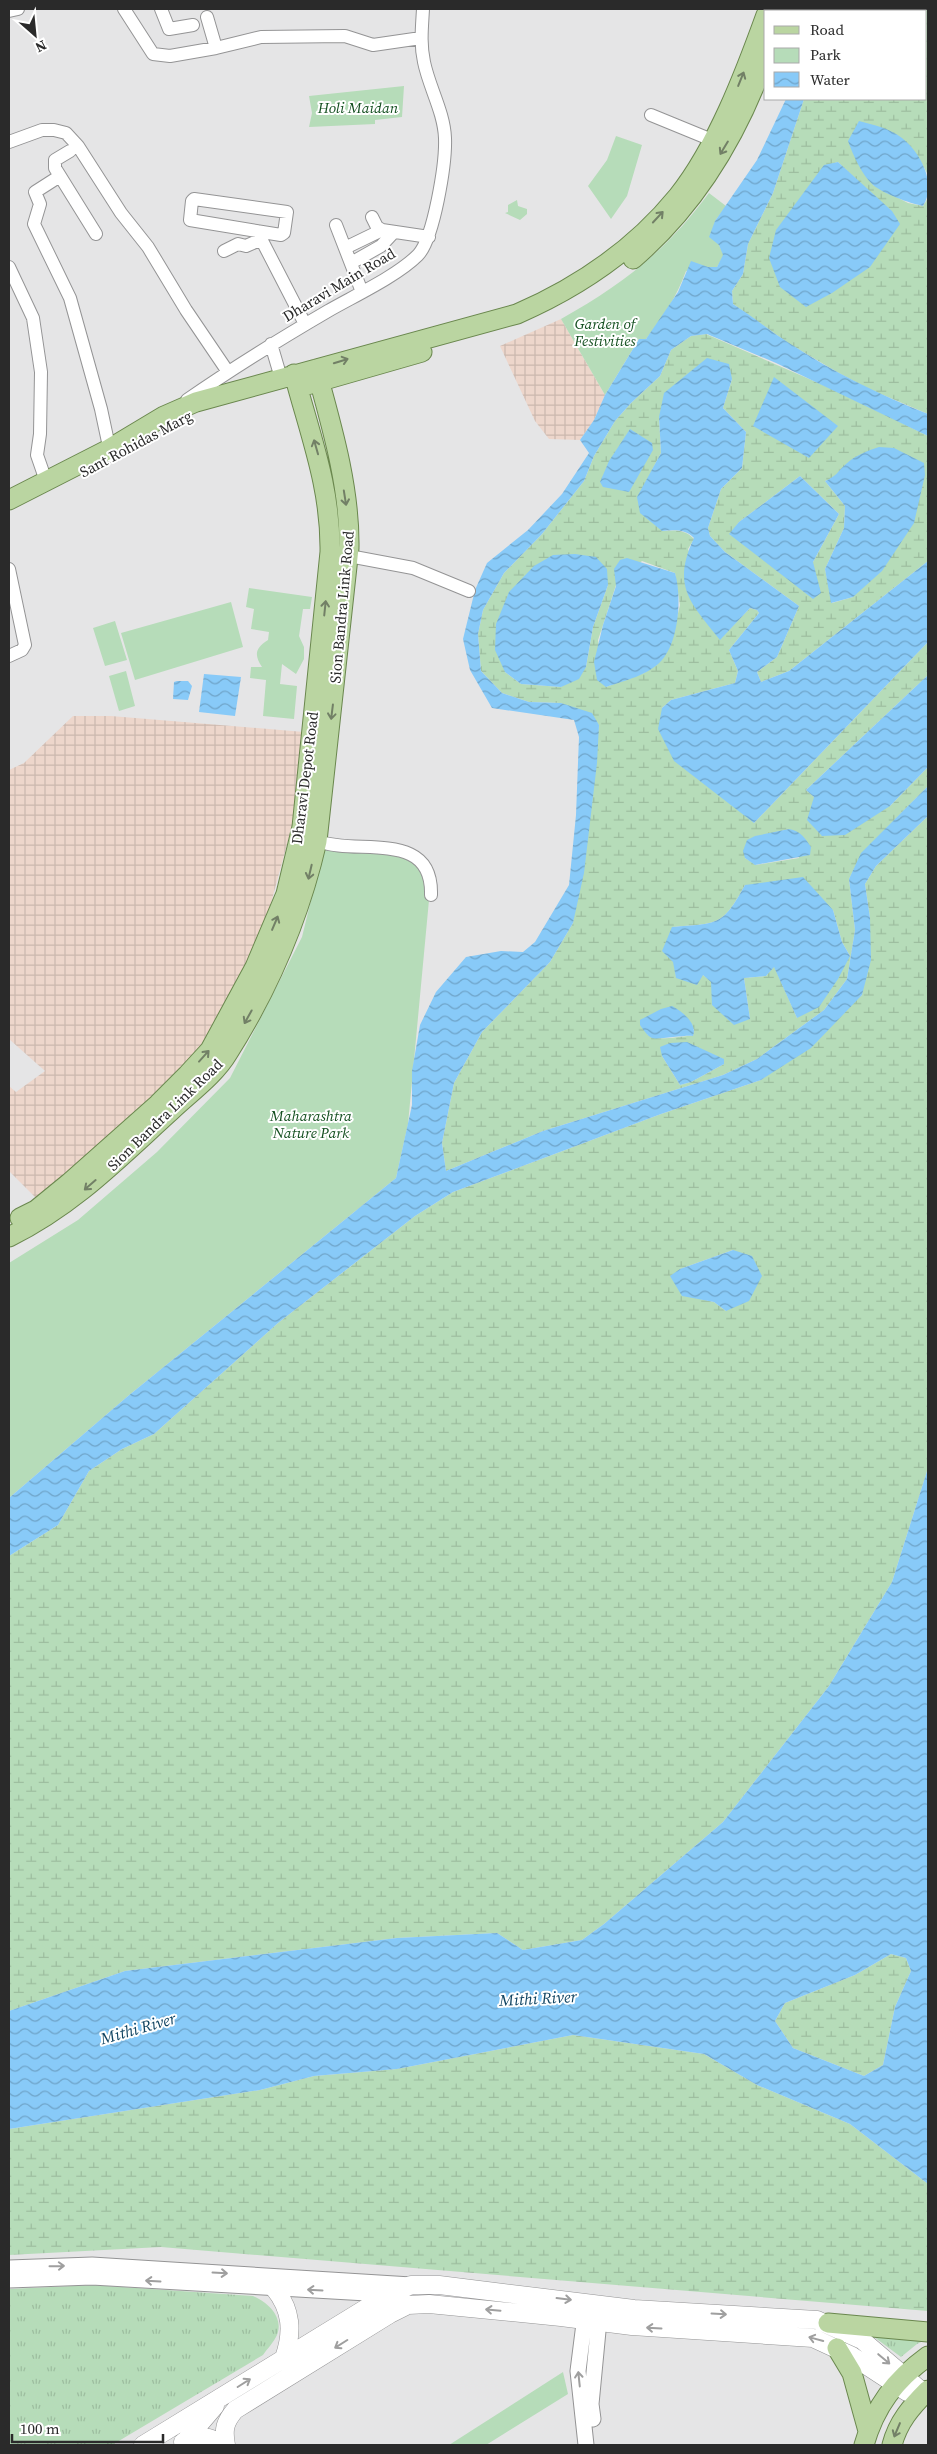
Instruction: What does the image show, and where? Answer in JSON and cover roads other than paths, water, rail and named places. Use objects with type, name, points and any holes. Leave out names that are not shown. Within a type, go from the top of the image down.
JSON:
[{"type":"main road","points":[[683,199],[736,93],[764,27]]},
{"type":"main road","points":[[291,380],[318,376],[517,314],[548,300],[622,253],[683,199],[738,125],[764,61]]},
{"type":"main road","name":"Sion Bandra Link Road","points":[[9,1237],[39,1223],[79,1194],[200,1084],[227,1055],[271,974],[308,879],[317,841],[326,682],[341,638],[350,528],[332,424],[318,376]]},
{"type":"main road","name":"Sant Rohidas Marg","points":[[9,500],[201,410],[291,380]]},
{"type":"main road","name":"Sant Rohidas Marg","points":[[110,453],[164,416],[196,402],[291,380]]},
{"type":"main road","name":"Dharavi Depot Road","points":[[9,1224],[36,1210],[158,1104],[210,1050],[255,967],[286,894],[302,827],[326,682],[322,637],[330,552],[330,517],[323,472],[291,380]]},
{"type":"main road","name":"Sant Rohidas Marg","points":[[9,508],[54,480]]},
{"type":"main road","points":[[322,637],[341,638]]},
{"type":"main road","points":[[143,2445],[381,2298],[411,2285],[439,2285],[634,2309],[806,2319],[828,2323],[928,2332]]},
{"type":"main road","points":[[274,2288],[285,2300],[290,2331],[284,2358]]},
{"type":"main road","points":[[224,2445],[226,2421],[235,2410],[390,2314],[408,2305],[429,2304],[632,2326],[813,2338],[900,2380],[924,2395],[900,2423],[892,2445]]},
{"type":"main road","points":[[828,2323],[862,2340],[900,2380]]},
{"type":"main road","points":[[837,2348],[852,2373],[866,2438]]},
{"type":"main road","points":[[866,2438],[876,2411],[900,2380],[928,2356]]},
{"type":"main road","points":[[182,2443],[225,2394]]},
{"type":"main road","points":[[182,2443],[202,2436],[214,2438],[224,2445]]},
{"type":"street","points":[[9,11],[18,9]]},
{"type":"street","points":[[124,9],[153,54],[170,56],[216,48],[261,36],[337,35],[373,45],[421,38]]},
{"type":"street","points":[[161,9],[169,30],[193,25]]},
{"type":"street","name":"Dharavi Main Road","points":[[164,416],[271,344],[362,292],[418,255],[429,237],[445,140],[440,110],[424,62],[421,38],[423,9]]},
{"type":"street","points":[[201,11],[216,48]]},
{"type":"street","points":[[651,114],[712,140]]},
{"type":"street","points":[[9,142],[42,130],[66,132],[78,146],[121,213],[148,247],[186,310],[228,372]]},
{"type":"street","points":[[70,151],[55,160],[55,168],[96,234]]},
{"type":"street","points":[[60,176],[35,192],[40,204],[34,224],[70,298],[101,409],[110,453]]},
{"type":"street","points":[[224,251],[238,244],[246,246],[260,235],[283,234],[287,212],[192,200],[190,220],[260,235]]},
{"type":"street","points":[[372,217],[378,227],[388,231],[429,237]]},
{"type":"street","points":[[336,225],[362,292]]},
{"type":"street","points":[[345,248],[388,231]]},
{"type":"street","points":[[351,263],[381,246],[388,231]]},
{"type":"street","points":[[260,235],[305,324]]},
{"type":"street","points":[[9,267],[33,318],[41,372],[40,434],[37,455],[54,480]]},
{"type":"street","points":[[271,344],[291,380]]},
{"type":"street","points":[[349,556],[413,568],[469,591]]},
{"type":"street","points":[[9,570],[24,631],[25,645],[22,650],[9,656]]},
{"type":"street","points":[[317,841],[328,845],[402,851],[416,856],[424,863],[428,871],[431,895]]},
{"type":"street","points":[[9,2268],[92,2265],[411,2285]]},
{"type":"street","points":[[9,2280],[92,2277],[367,2293],[381,2298]]},
{"type":"street","points":[[586,2445],[578,2371],[594,2303]]},
{"type":"street","points":[[591,2321],[591,2404],[596,2445]]},
{"type":"water","points":[[786,100],[804,100],[773,193],[748,244],[743,274],[732,291],[733,304],[823,364],[875,391],[928,414],[928,436],[776,363],[707,334],[691,336],[671,350],[660,376],[615,421],[594,456],[584,481],[542,534],[504,573],[483,610],[478,634],[481,671],[502,693],[529,702],[561,703],[592,713],[599,725],[597,763],[584,873],[573,923],[550,962],[482,1032],[454,1083],[442,1143],[446,1171],[543,1131],[723,1075],[757,1059],[824,1010],[847,979],[855,930],[849,879],[861,853],[928,786],[928,816],[876,866],[865,884],[870,918],[871,960],[862,995],[811,1048],[761,1080],[661,1114],[453,1192],[415,1216],[278,1323],[154,1434],[122,1449],[89,1471],[58,1525],[9,1556],[9,1498],[128,1396],[396,1178],[412,1105],[412,1071],[420,1025],[436,992],[466,957],[501,951],[523,952],[535,942],[569,885],[576,815],[579,737],[574,720],[492,708],[470,670],[463,639],[475,590],[487,563],[528,530],[562,494],[589,453],[580,440],[594,420],[605,395],[639,339],[646,339],[678,292],[691,261],[708,267],[717,267],[723,255],[719,245],[709,237],[715,221],[757,160]]},
{"type":"water","points":[[859,121],[892,132],[909,144],[921,160],[928,179],[927,197],[923,206],[883,192],[865,176],[848,141]]},
{"type":"water","points":[[838,162],[892,211],[900,224],[870,267],[832,293],[806,307],[780,287],[769,258],[776,230],[824,165]]},
{"type":"water","points":[[707,358],[729,364],[732,379],[723,408],[746,432],[742,468],[721,489],[708,528],[710,536],[725,552],[799,606],[777,657],[757,672],[761,682],[789,671],[928,561],[928,642],[754,823],[674,761],[658,729],[662,708],[671,700],[735,683],[738,671],[729,650],[759,613],[757,610],[750,608],[720,640],[700,615],[687,594],[684,582],[684,569],[694,538],[691,535],[675,530],[662,531],[640,513],[637,497],[661,453],[659,417],[664,393]]},
{"type":"water","points":[[774,377],[838,426],[809,458],[753,426]]},
{"type":"water","points":[[630,429],[652,443],[653,450],[629,492],[603,487],[600,482],[609,461]]},
{"type":"water","points":[[879,447],[894,448],[924,463],[925,475],[914,523],[882,571],[853,597],[831,603],[825,569],[844,528],[845,506],[825,481],[835,476],[854,458]]},
{"type":"water","points":[[800,476],[839,514],[813,562],[821,593],[813,599],[729,534],[739,522]]},
{"type":"water","points":[[575,554],[596,557],[607,569],[608,585],[593,627],[586,667],[579,679],[561,687],[521,684],[505,672],[495,650],[496,624],[509,592],[534,566],[553,555]]},
{"type":"water","points":[[627,558],[675,573],[678,594],[678,618],[668,652],[657,665],[636,677],[606,687],[597,680],[594,662],[603,625],[616,586],[614,569],[620,560]]},
{"type":"water","points":[[204,674],[241,677],[235,716],[199,712]]},
{"type":"water","points":[[928,675],[928,767],[890,806],[845,835],[822,836],[807,820],[814,797],[806,790]]},
{"type":"water","points":[[188,681],[192,686],[188,700],[173,699],[174,682]]},
{"type":"water","points":[[789,829],[797,831],[805,838],[811,847],[810,855],[755,865],[745,858],[743,851],[747,840],[755,836]]},
{"type":"water","points":[[803,877],[833,910],[842,942],[850,956],[838,979],[819,1007],[797,1018],[774,967],[766,976],[744,978],[750,1019],[734,1025],[712,1005],[711,982],[703,975],[697,985],[676,978],[673,962],[662,951],[672,927],[700,925],[724,916],[745,885]]},
{"type":"water","points":[[672,1006],[680,1011],[691,1023],[694,1031],[693,1036],[650,1037],[640,1025],[640,1020],[661,1009]]},
{"type":"water","points":[[687,1042],[724,1059],[724,1064],[691,1082],[680,1085],[662,1056],[660,1047],[670,1043]]},
{"type":"water","points":[[733,1250],[752,1256],[762,1276],[749,1301],[726,1311],[714,1302],[682,1296],[670,1276],[680,1269]]},
{"type":"water","name":"Mithi River","points":[[928,1468],[928,2184],[850,2124],[757,2085],[704,2054],[573,2035],[397,2069],[314,2076],[260,2090],[9,2129],[9,2011],[125,1971],[397,1938],[497,1933],[523,1950],[582,1940],[604,1924],[723,1822],[829,1686],[892,1582]],"holes":[[[891,1954],[906,1958],[911,1971],[895,2007],[883,2065],[864,2076],[793,2048],[775,2021],[785,2003],[855,1975]]]},
{"type":"park label","name":"Holi Maidan","points":[[358,108]]},
{"type":"park label","name":"Garden of Festivities","points":[[605,332]]},
{"type":"park label","name":"Maharashtra Nature Park","points":[[311,1124]]}]
